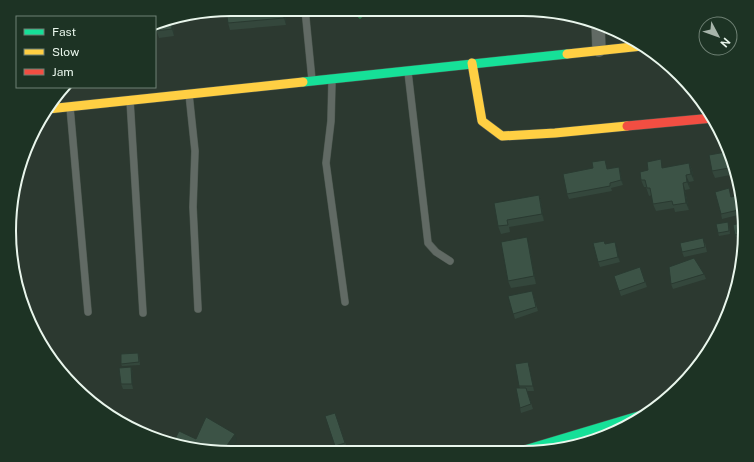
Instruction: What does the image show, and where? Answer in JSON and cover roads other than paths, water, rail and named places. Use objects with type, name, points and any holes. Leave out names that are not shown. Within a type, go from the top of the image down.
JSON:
[{"type":"street","points":[[598,29],[599,50]]},
{"type":"street","points":[[55,108],[634,47]]},
{"type":"street","points":[[472,63],[482,121],[502,136],[554,133],[706,119]]},
{"type":"street","points":[[539,446],[625,420]]},
{"type":"lane","points":[[306,16],[312,80]]},
{"type":"lane","points":[[407,70],[428,243],[436,252],[450,260]]},
{"type":"lane","points":[[332,78],[331,121],[326,163],[346,302]]},
{"type":"lane","points":[[189,94],[195,151],[193,207],[198,309]]},
{"type":"lane","points":[[130,100],[143,313]]},
{"type":"lane","points":[[70,106],[88,312]]}]
